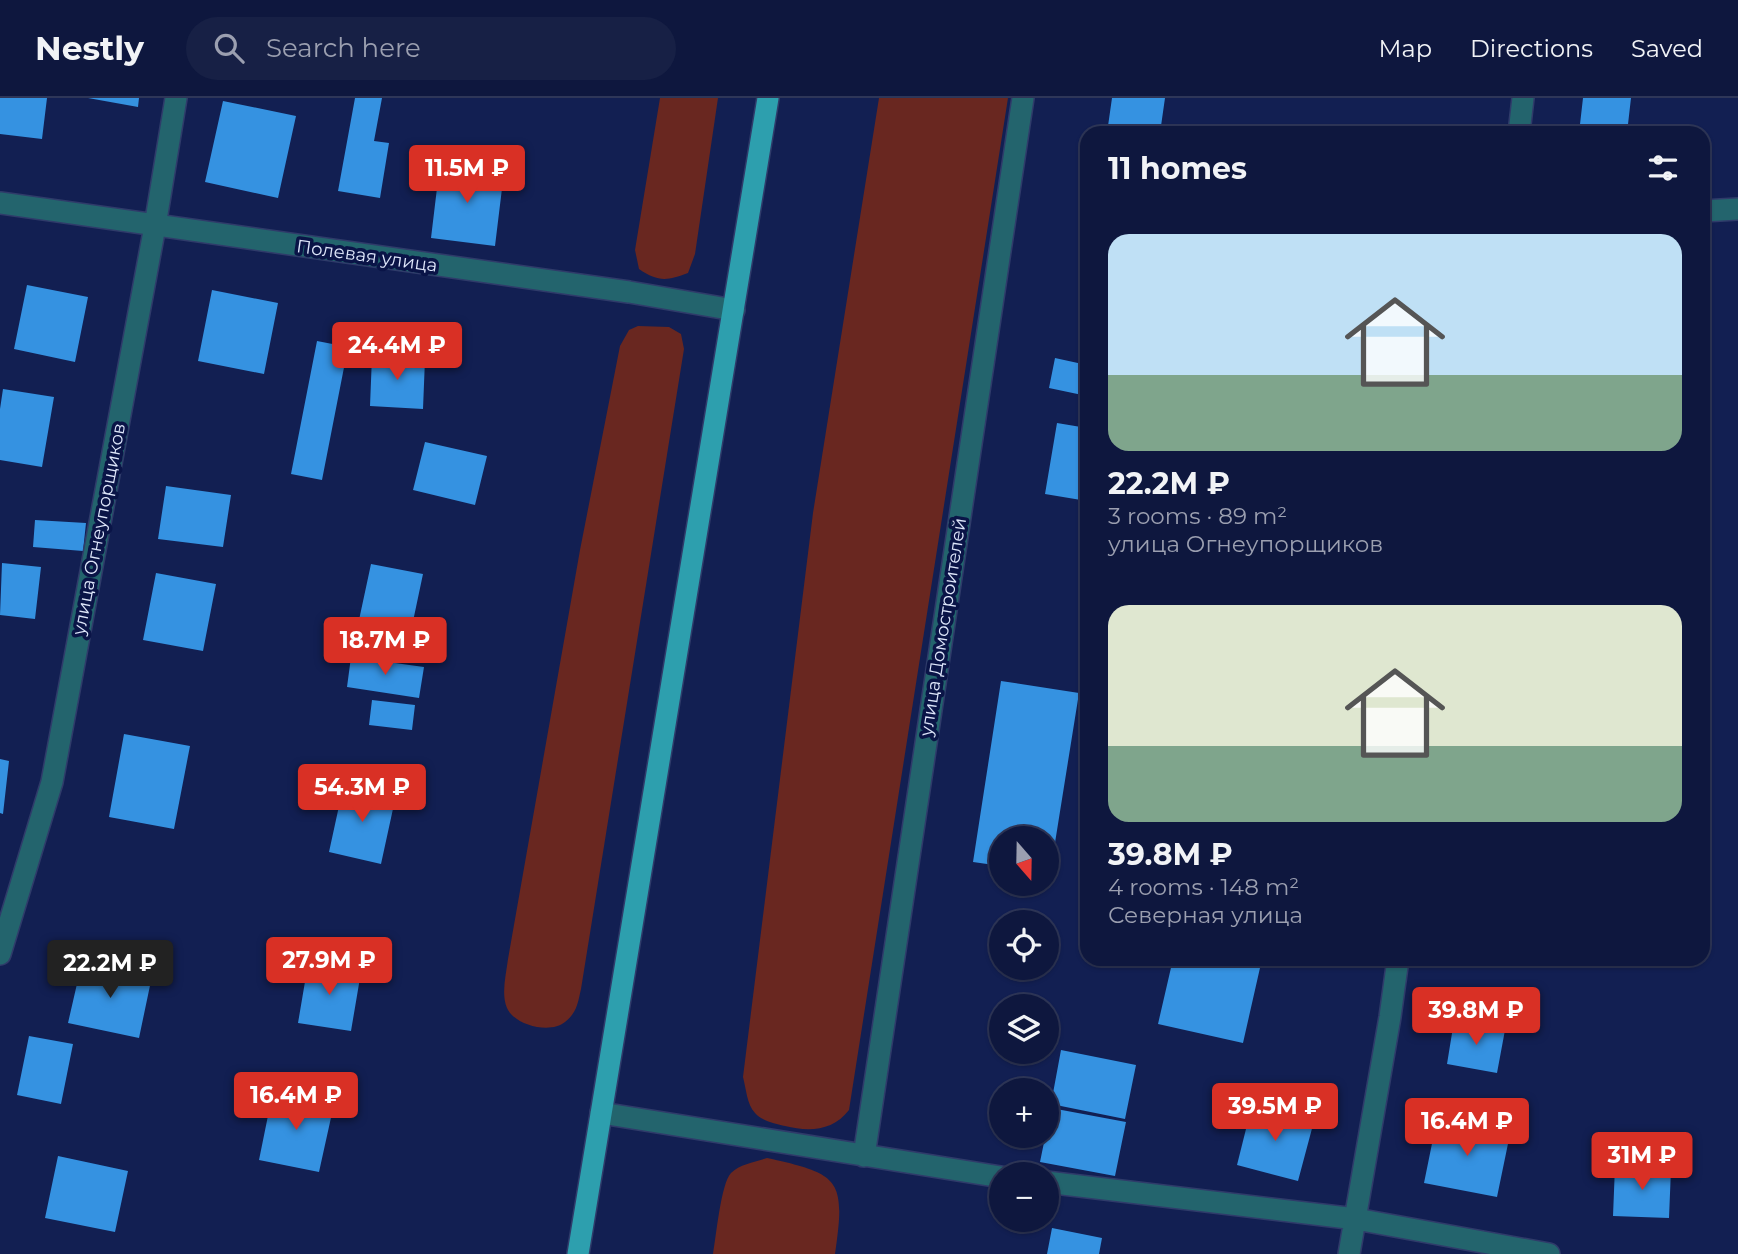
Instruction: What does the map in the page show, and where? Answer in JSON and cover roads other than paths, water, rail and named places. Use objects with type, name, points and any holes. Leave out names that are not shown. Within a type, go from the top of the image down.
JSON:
[{"type":"main road","points":[[578,1254],[768,98]]},
{"type":"street","name":"улица Огнеупорщиков","points":[[0,954],[52,782],[155,226],[176,98]]},
{"type":"street","name":"улица Домостроителей","points":[[864,1156],[1023,98]]},
{"type":"street","points":[[1519,126],[1523,98]]},
{"type":"street","name":"Полевая улица","points":[[0,204],[629,292],[734,310]]},
{"type":"street","points":[[1710,211],[1738,209]]},
{"type":"street","points":[[1349,1254],[1397,966]]},
{"type":"street","points":[[601,1112],[989,1175]]},
{"type":"street","points":[[1059,1184],[1356,1219],[1549,1254]]}]
